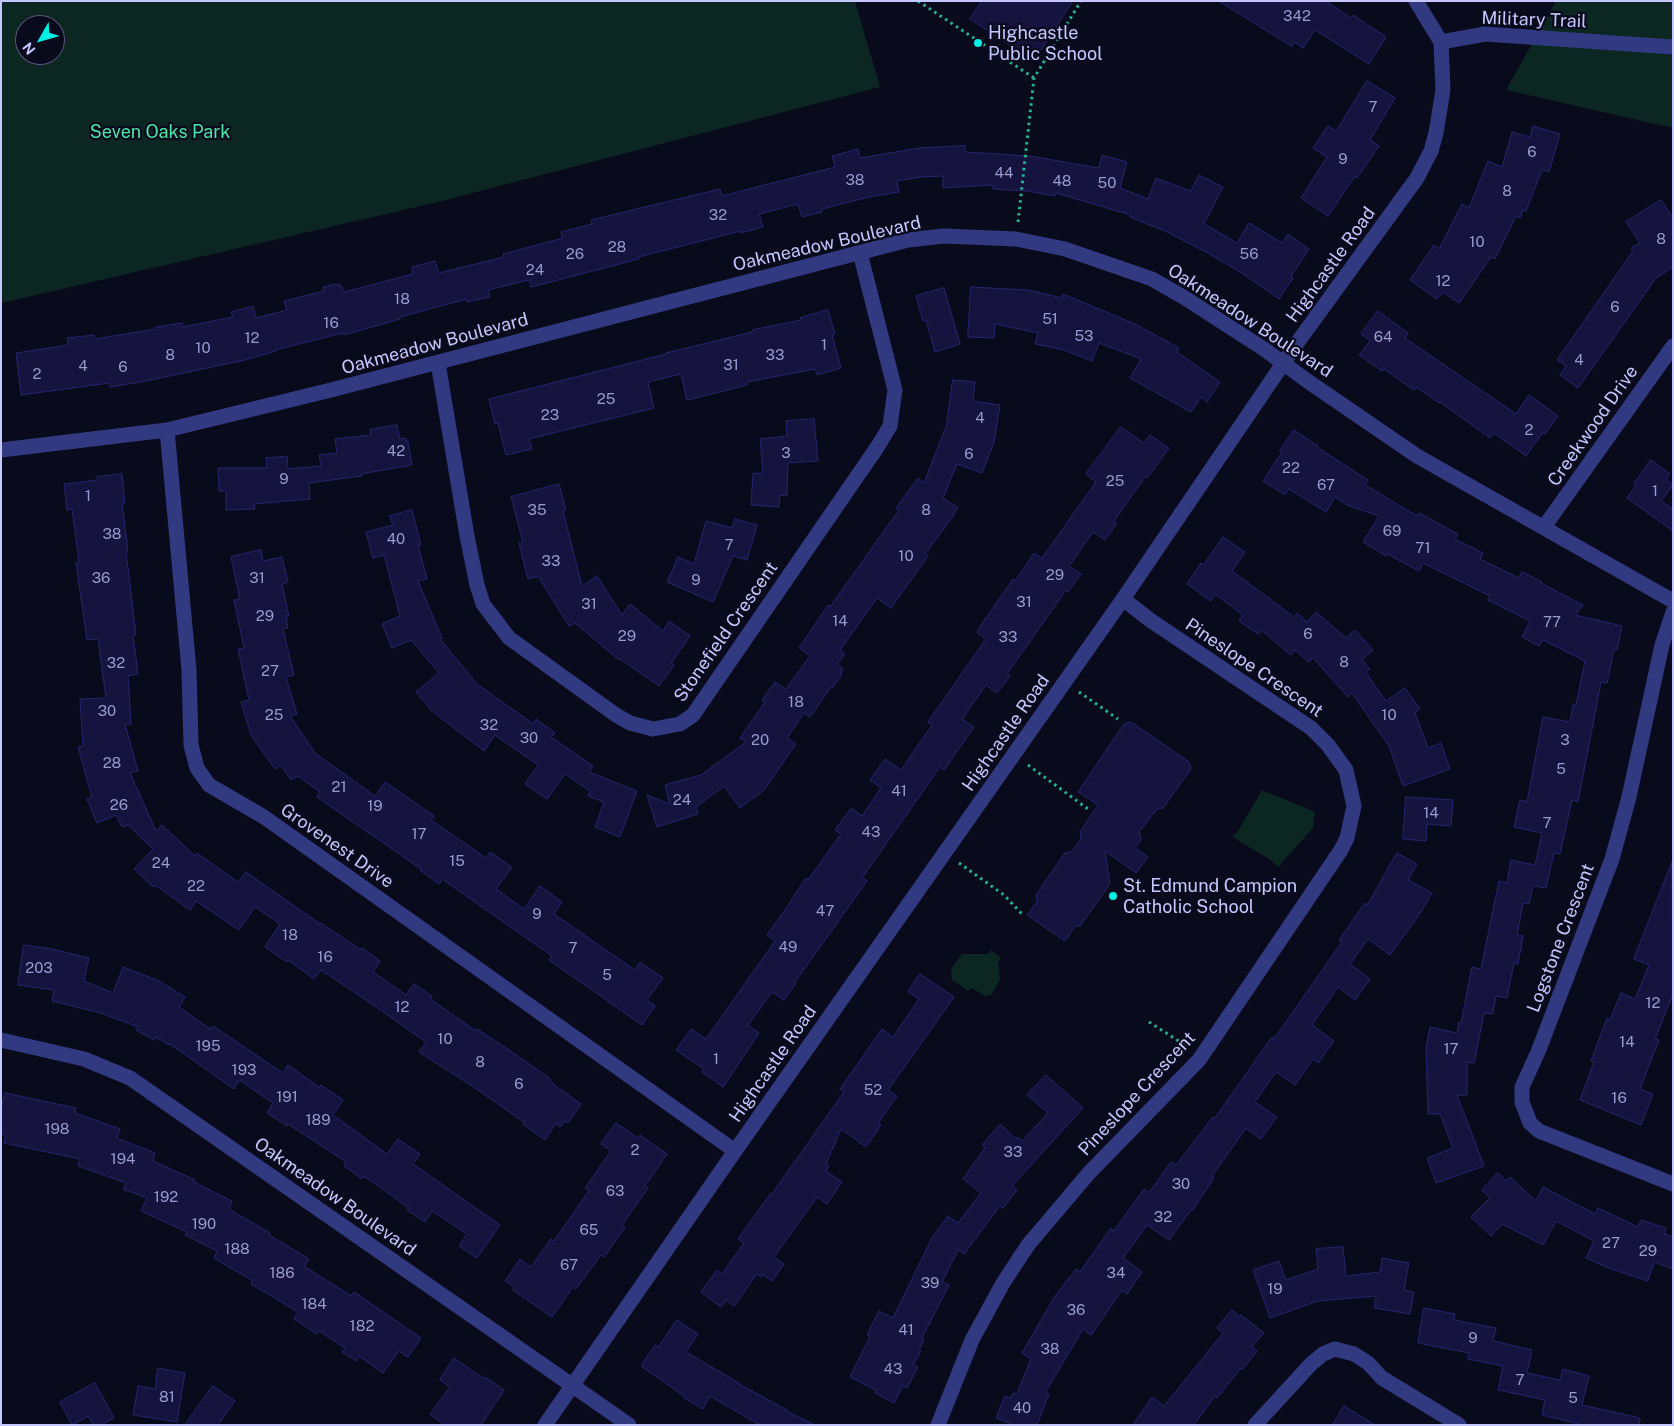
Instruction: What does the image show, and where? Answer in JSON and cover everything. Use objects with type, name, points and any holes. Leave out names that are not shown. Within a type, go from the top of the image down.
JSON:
[{"type":"street","points":[[1416,1],[1441,42]]},
{"type":"street","name":"Military Trail","points":[[1441,42],[1485,34],[1673,47]]},
{"type":"street","name":"Highcastle Road","points":[[545,1425],[1122,599],[1297,343],[1404,196],[1425,164],[1432,151],[1443,90],[1441,42]]},
{"type":"street","name":"Oakmeadow Boulevard","points":[[1,450],[167,430],[438,363],[908,240],[944,236],[1016,239],[1065,249],[1152,279],[1185,298],[1285,363],[1306,380],[1417,456],[1673,601]]},
{"type":"street","name":"Stonefield Crescent","points":[[438,363],[467,536],[483,604],[509,638],[616,715],[630,723],[653,729],[680,724],[693,715],[890,426],[895,390],[860,253]]},
{"type":"street","name":"Creekwood Drive","points":[[1544,527],[1673,346]]},
{"type":"street","name":"Grovenest Drive","points":[[167,430],[189,670],[191,745],[197,768],[209,785],[264,817],[735,1151]]},
{"type":"street","name":"Pineslope Crescent","points":[[938,1425],[972,1340],[983,1318],[1003,1283],[1028,1246],[1088,1173],[1176,1085],[1202,1055],[1341,850],[1347,838],[1354,806],[1346,770],[1328,746],[1311,728],[1122,599]]},
{"type":"street","name":"Logstone Crescent","points":[[1673,612],[1662,645],[1629,797],[1612,859],[1538,1052],[1522,1087],[1522,1102],[1530,1123],[1540,1131],[1673,1184]]},
{"type":"street","name":"Oakmeadow Boulevard","points":[[1,1040],[84,1059],[130,1078],[629,1425]]},
{"type":"street","points":[[1254,1425],[1311,1364],[1323,1354],[1335,1349],[1354,1354],[1368,1362],[1382,1378],[1459,1425]]},
{"type":"path","points":[[918,1],[1034,78]]},
{"type":"path","points":[[1016,239],[1034,78],[1081,1]]},
{"type":"path","points":[[1064,682],[1118,719]]},
{"type":"path","points":[[1014,754],[1088,809]]},
{"type":"path","points":[[945,852],[1004,895],[1022,914]]},
{"type":"path","points":[[1149,1022],[1202,1055]]},
{"type":"green space","name":"Seven Oaks Park","points":[[1,1],[855,1],[880,87],[438,202],[1,303]]},
{"type":"green space","points":[[1556,1],[1673,1],[1673,128],[1506,90]]},
{"type":"green space","points":[[1262,790],[1315,812],[1313,828],[1278,867],[1269,859],[1232,837],[1238,831]]},
{"type":"green space","points":[[991,950],[1001,958],[998,963],[1000,980],[991,995],[985,996],[972,988],[968,991],[952,980],[951,969],[962,954],[988,954]]},
{"type":"building","points":[[982,1],[1073,1],[1034,61],[970,19]]},
{"type":"building","points":[[1219,1],[1326,1],[1351,18],[1353,15],[1386,37],[1369,64],[1315,30],[1303,48],[1294,42],[1292,46]]},
{"type":"building","points":[[1367,81],[1395,98],[1370,140],[1379,146],[1357,178],[1355,176],[1328,216],[1301,198],[1327,157],[1313,148],[1328,126],[1336,131]]},
{"type":"building","points":[[1533,126],[1560,134],[1549,172],[1542,170],[1526,211],[1523,210],[1520,218],[1516,216],[1495,259],[1491,257],[1459,303],[1443,292],[1437,299],[1410,280],[1434,245],[1439,249],[1462,204],[1469,208],[1488,161],[1502,167],[1512,132],[1530,137]]},
{"type":"building","points":[[965,146],[965,152],[1030,156],[1099,168],[1102,155],[1127,162],[1120,188],[1148,199],[1156,178],[1191,191],[1199,175],[1223,187],[1204,224],[1237,243],[1249,223],[1282,243],[1288,234],[1309,249],[1291,276],[1293,278],[1279,299],[1242,273],[1206,252],[1165,231],[1130,217],[1131,215],[1056,193],[1055,196],[1027,191],[993,189],[993,185],[943,188],[943,176],[921,177],[897,181],[899,192],[869,197],[822,209],[822,212],[802,217],[798,204],[759,214],[763,227],[638,257],[639,259],[531,287],[529,280],[488,290],[490,297],[467,302],[467,299],[400,317],[400,319],[344,335],[343,333],[275,350],[245,360],[110,387],[109,383],[21,395],[16,353],[68,345],[67,338],[94,335],[95,339],[182,323],[183,327],[233,317],[231,312],[253,306],[256,318],[287,310],[284,301],[324,291],[323,287],[335,284],[341,285],[344,292],[413,274],[412,267],[435,261],[439,273],[504,257],[503,254],[563,238],[561,232],[592,224],[591,220],[720,189],[722,196],[835,167],[832,156],[858,149],[860,158],[919,148]]},
{"type":"building","points":[[1661,200],[1673,218],[1673,267],[1656,278],[1578,388],[1560,375],[1566,366],[1557,360],[1633,251],[1631,248],[1640,243],[1626,222]]},
{"type":"building","points":[[971,287],[1028,290],[1062,298],[1063,294],[1135,324],[1179,348],[1177,352],[1220,382],[1207,402],[1201,397],[1191,412],[1130,378],[1141,359],[1099,343],[1092,361],[1064,350],[1035,344],[1038,333],[995,324],[994,338],[968,337]]},
{"type":"building","points":[[944,288],[960,344],[935,352],[926,320],[923,321],[916,296]]},
{"type":"building","points":[[828,310],[835,334],[832,335],[841,368],[817,375],[815,369],[747,382],[747,385],[687,400],[681,374],[648,382],[654,408],[529,439],[532,449],[506,455],[498,423],[495,424],[489,399],[752,332],[752,330],[801,320],[800,318]]},
{"type":"building","points":[[1378,311],[1408,333],[1405,338],[1516,414],[1529,395],[1558,416],[1545,434],[1543,432],[1526,456],[1494,433],[1490,438],[1440,402],[1416,387],[1414,390],[1384,369],[1382,371],[1359,355],[1370,341],[1361,334]]},
{"type":"building","points":[[953,380],[975,382],[973,401],[1000,405],[994,442],[982,473],[957,464],[943,498],[958,508],[925,554],[928,556],[891,608],[877,598],[840,650],[845,654],[837,664],[843,669],[841,676],[810,717],[804,713],[787,738],[796,744],[764,790],[740,808],[724,786],[696,807],[698,814],[657,827],[647,795],[670,804],[665,785],[701,775],[746,742],[740,738],[765,702],[762,700],[775,682],[786,689],[810,656],[799,648],[828,605],[830,607],[899,510],[896,508],[918,478],[924,483],[946,427]]},
{"type":"building","points":[[814,419],[818,461],[788,463],[787,496],[780,495],[779,507],[751,505],[753,473],[763,474],[760,439],[787,436],[786,421]]},
{"type":"building","points":[[397,425],[400,439],[406,438],[406,441],[408,441],[412,465],[361,474],[362,476],[309,483],[310,499],[254,504],[255,509],[226,510],[226,491],[219,491],[218,468],[267,468],[266,458],[287,456],[288,469],[321,466],[319,455],[337,453],[335,439],[371,435],[370,430]]},
{"type":"building","points":[[1121,427],[1144,443],[1150,435],[1169,448],[1147,478],[1145,477],[1114,521],[1117,523],[1105,540],[1093,532],[1069,566],[1081,574],[1068,592],[1066,590],[1007,674],[1010,676],[997,693],[986,685],[962,719],[974,727],[944,770],[940,767],[862,878],[867,881],[784,1000],[772,992],[748,1025],[759,1033],[723,1087],[702,1072],[704,1069],[676,1050],[691,1029],[706,1039],[775,941],[767,935],[806,878],[808,880],[841,834],[835,830],[851,808],[862,816],[881,788],[870,780],[885,759],[901,770],[932,725],[928,722],[986,639],[977,632],[979,628],[1013,579],[1015,581],[1034,553],[1042,558],[1096,482],[1086,474]]},
{"type":"building","points":[[1294,430],[1368,480],[1365,485],[1417,516],[1419,513],[1458,534],[1455,539],[1483,553],[1480,559],[1519,578],[1522,572],[1583,605],[1575,615],[1622,626],[1617,650],[1614,650],[1607,683],[1601,682],[1578,802],[1572,800],[1560,854],[1554,853],[1546,888],[1533,886],[1529,904],[1523,903],[1517,935],[1523,936],[1518,964],[1514,963],[1507,998],[1496,996],[1493,1014],[1484,1013],[1474,1063],[1467,1062],[1467,1095],[1457,1095],[1484,1166],[1436,1183],[1427,1158],[1453,1148],[1440,1114],[1428,1114],[1426,1048],[1430,1027],[1457,1033],[1459,1022],[1461,1023],[1472,967],[1481,969],[1499,881],[1507,883],[1511,860],[1535,865],[1542,833],[1514,827],[1520,800],[1527,802],[1543,717],[1570,722],[1573,705],[1576,705],[1585,661],[1543,640],[1539,646],[1522,637],[1530,621],[1488,600],[1490,596],[1423,563],[1419,571],[1387,554],[1386,556],[1363,542],[1379,516],[1347,505],[1335,497],[1326,512],[1289,489],[1285,495],[1263,481]]},
{"type":"building","points":[[1651,460],[1670,474],[1666,480],[1673,485],[1661,501],[1673,509],[1673,531],[1627,498],[1636,485],[1634,484]]},
{"type":"building","points":[[122,474],[125,503],[122,503],[136,635],[133,635],[138,674],[128,676],[131,724],[125,724],[138,771],[130,773],[156,831],[162,825],[195,856],[197,853],[238,882],[246,872],[320,924],[361,950],[362,948],[380,961],[373,972],[406,995],[414,984],[432,996],[430,999],[476,1031],[477,1029],[548,1077],[553,1084],[581,1104],[568,1123],[565,1121],[560,1127],[556,1123],[545,1140],[523,1124],[524,1122],[419,1052],[426,1042],[372,1004],[321,970],[314,979],[288,960],[287,962],[265,947],[280,924],[255,907],[239,930],[196,901],[190,910],[155,885],[153,887],[134,869],[153,849],[128,825],[122,827],[116,815],[97,823],[87,799],[92,797],[78,747],[83,746],[80,699],[106,698],[98,639],[87,640],[76,563],[79,562],[72,509],[67,510],[64,484],[98,480],[97,477]]},
{"type":"building","points":[[559,484],[566,510],[563,511],[582,586],[597,576],[622,615],[630,604],[663,631],[669,621],[690,636],[671,663],[674,665],[659,686],[619,660],[575,623],[569,626],[538,576],[528,579],[519,543],[523,542],[511,497]]},
{"type":"building","points":[[412,510],[421,545],[418,546],[427,579],[418,581],[442,638],[440,639],[477,684],[533,724],[536,719],[555,733],[551,737],[593,766],[589,772],[637,791],[620,837],[595,827],[604,802],[588,796],[590,791],[565,774],[547,799],[525,784],[538,765],[495,735],[484,751],[432,711],[416,692],[439,673],[411,640],[392,648],[382,624],[400,616],[384,555],[373,558],[366,532],[393,525],[390,516]]},
{"type":"building","points":[[735,519],[757,525],[747,560],[733,556],[713,602],[667,582],[678,557],[694,564],[706,521],[732,528]]},
{"type":"building","points":[[1223,537],[1245,552],[1232,571],[1294,617],[1297,613],[1307,622],[1316,612],[1346,638],[1355,630],[1373,650],[1362,660],[1370,669],[1366,673],[1386,701],[1405,688],[1420,709],[1415,713],[1428,748],[1441,743],[1450,769],[1403,786],[1389,746],[1352,693],[1348,697],[1313,658],[1309,662],[1295,650],[1291,655],[1261,630],[1258,634],[1239,621],[1243,615],[1215,594],[1211,601],[1187,584],[1201,563],[1204,564]]},
{"type":"building","points":[[261,550],[263,561],[282,557],[288,582],[282,584],[289,616],[286,616],[288,628],[283,629],[294,675],[286,677],[297,714],[290,716],[315,753],[375,796],[385,782],[434,816],[431,820],[486,858],[490,852],[512,867],[496,889],[524,909],[540,886],[562,902],[554,914],[635,970],[640,962],[663,978],[647,1000],[655,1006],[642,1025],[549,960],[552,956],[442,879],[439,884],[421,869],[317,797],[320,792],[298,776],[291,780],[281,765],[275,769],[251,735],[241,702],[249,700],[238,649],[244,648],[234,600],[240,599],[231,557]]},
{"type":"building","points":[[1131,722],[1189,762],[1191,769],[1163,808],[1157,809],[1139,832],[1141,840],[1135,848],[1148,857],[1136,873],[1105,851],[1110,884],[1080,926],[1075,926],[1065,941],[1027,915],[1037,902],[1036,895],[1065,853],[1071,852],[1081,839],[1080,832],[1098,805],[1078,792],[1124,724]]},
{"type":"building","points":[[1406,797],[1453,800],[1451,826],[1427,824],[1426,841],[1403,839]]},
{"type":"building","points":[[1397,853],[1417,864],[1408,880],[1432,893],[1421,912],[1390,955],[1368,939],[1350,964],[1370,979],[1355,1000],[1338,987],[1312,1025],[1334,1041],[1318,1063],[1313,1059],[1295,1085],[1276,1072],[1255,1102],[1277,1117],[1261,1139],[1246,1128],[1212,1176],[1214,1178],[1192,1211],[1169,1240],[1147,1225],[1123,1258],[1142,1272],[1127,1294],[1122,1290],[1091,1335],[1083,1329],[1045,1393],[1049,1394],[1037,1425],[1014,1425],[996,1418],[1005,1396],[1011,1398],[1013,1393],[1017,1394],[1031,1359],[1022,1353],[1055,1296],[1076,1269],[1080,1272],[1111,1228],[1114,1231],[1144,1189],[1149,1193],[1171,1162],[1176,1165],[1213,1117],[1215,1118],[1272,1037],[1274,1039],[1342,942],[1339,940],[1365,903],[1367,905]]},
{"type":"building","points":[[1672,862],[1673,994],[1655,1039],[1659,1040],[1640,1089],[1653,1094],[1641,1125],[1580,1100],[1594,1062],[1591,1061],[1607,1018],[1610,1020],[1621,993],[1635,999],[1649,965],[1634,959]]},
{"type":"building","points":[[24,945],[52,949],[89,958],[84,981],[113,993],[123,967],[159,981],[185,997],[179,1007],[210,1029],[213,1026],[283,1073],[288,1065],[319,1087],[321,1085],[343,1100],[333,1115],[387,1154],[398,1139],[420,1154],[413,1164],[500,1225],[477,1258],[459,1246],[467,1234],[432,1211],[425,1222],[407,1210],[409,1208],[364,1176],[362,1179],[344,1166],[346,1162],[288,1124],[287,1126],[267,1113],[273,1103],[239,1080],[234,1089],[170,1044],[156,1037],[154,1040],[136,1030],[138,1027],[101,1013],[52,1001],[54,990],[18,985]]},
{"type":"building","points":[[920,974],[954,997],[888,1090],[897,1096],[878,1123],[881,1125],[866,1147],[841,1129],[826,1164],[829,1167],[826,1171],[842,1182],[827,1204],[817,1197],[774,1257],[784,1264],[772,1281],[762,1274],[761,1277],[757,1274],[734,1306],[726,1300],[721,1307],[701,1292],[717,1270],[722,1274],[744,1243],[738,1239],[844,1092],[840,1089],[882,1029],[893,1037],[919,999],[908,992]]},
{"type":"building","points":[[1046,1075],[1083,1108],[1012,1186],[1017,1190],[1003,1208],[1000,1206],[964,1254],[958,1250],[942,1282],[949,1285],[922,1338],[924,1339],[919,1350],[921,1351],[913,1365],[918,1367],[907,1388],[903,1386],[894,1403],[875,1393],[876,1390],[850,1377],[870,1337],[867,1335],[879,1311],[893,1318],[932,1238],[948,1216],[958,1223],[981,1193],[963,1179],[985,1148],[982,1145],[1000,1124],[1016,1139],[1018,1137],[1022,1141],[1048,1113],[1027,1095]]},
{"type":"building","points":[[5,1093],[76,1108],[75,1113],[120,1129],[117,1138],[155,1153],[153,1161],[195,1180],[194,1182],[232,1201],[229,1209],[309,1259],[304,1266],[351,1296],[354,1292],[421,1338],[408,1357],[399,1351],[383,1373],[359,1356],[356,1361],[342,1352],[345,1348],[319,1331],[317,1334],[294,1319],[298,1312],[251,1284],[253,1281],[214,1258],[217,1251],[185,1235],[187,1232],[141,1211],[147,1198],[123,1189],[126,1183],[78,1166],[80,1159],[4,1143],[6,1135],[1,1134],[1,1111]]},
{"type":"building","points":[[616,1123],[638,1138],[640,1135],[667,1154],[645,1186],[648,1188],[622,1225],[625,1227],[604,1257],[601,1255],[576,1289],[573,1287],[552,1317],[513,1290],[514,1287],[505,1281],[520,1259],[531,1267],[551,1239],[554,1241],[589,1191],[585,1188],[611,1151],[601,1144]]},
{"type":"building","points":[[1498,1173],[1506,1181],[1510,1177],[1536,1201],[1543,1187],[1595,1214],[1598,1208],[1638,1227],[1641,1220],[1666,1228],[1664,1234],[1673,1237],[1673,1269],[1654,1262],[1648,1281],[1611,1269],[1586,1258],[1594,1241],[1556,1221],[1543,1245],[1502,1224],[1491,1236],[1471,1217],[1490,1198],[1482,1190]]},
{"type":"building","points":[[1343,1247],[1346,1276],[1380,1272],[1382,1258],[1409,1263],[1404,1290],[1414,1292],[1410,1314],[1374,1308],[1376,1296],[1318,1301],[1270,1318],[1253,1270],[1279,1261],[1286,1280],[1318,1269],[1316,1249]]},
{"type":"building","points":[[1424,1308],[1455,1314],[1454,1320],[1496,1328],[1493,1341],[1532,1350],[1527,1373],[1560,1380],[1563,1369],[1589,1376],[1582,1405],[1640,1418],[1639,1425],[1583,1425],[1542,1415],[1545,1400],[1498,1390],[1503,1366],[1468,1359],[1469,1353],[1418,1343]]},
{"type":"building","points":[[1232,1310],[1264,1333],[1252,1347],[1257,1351],[1242,1370],[1241,1368],[1217,1398],[1215,1396],[1194,1425],[1133,1425],[1152,1397],[1164,1406],[1223,1333],[1217,1328]]},
{"type":"building","points":[[677,1320],[698,1334],[686,1352],[786,1411],[815,1425],[760,1425],[710,1396],[703,1409],[684,1398],[641,1366],[655,1345],[658,1347]]},
{"type":"building","points":[[454,1358],[504,1390],[481,1425],[445,1425],[430,1414],[450,1387],[440,1380]]},
{"type":"building","points":[[158,1368],[185,1373],[177,1422],[133,1415],[138,1386],[155,1389]]},
{"type":"building","points":[[95,1383],[114,1418],[101,1425],[93,1425],[88,1416],[72,1425],[60,1402]]},
{"type":"building","points":[[213,1386],[235,1401],[218,1425],[185,1425]]},
{"type":"building","points":[[1344,1406],[1375,1425],[1333,1425]]},
{"type":"place","name":"Highcastle Public School","points":[[978,43]]},
{"type":"place","name":"St. Edmund Campion Catholic School","points":[[1113,896]]}]
